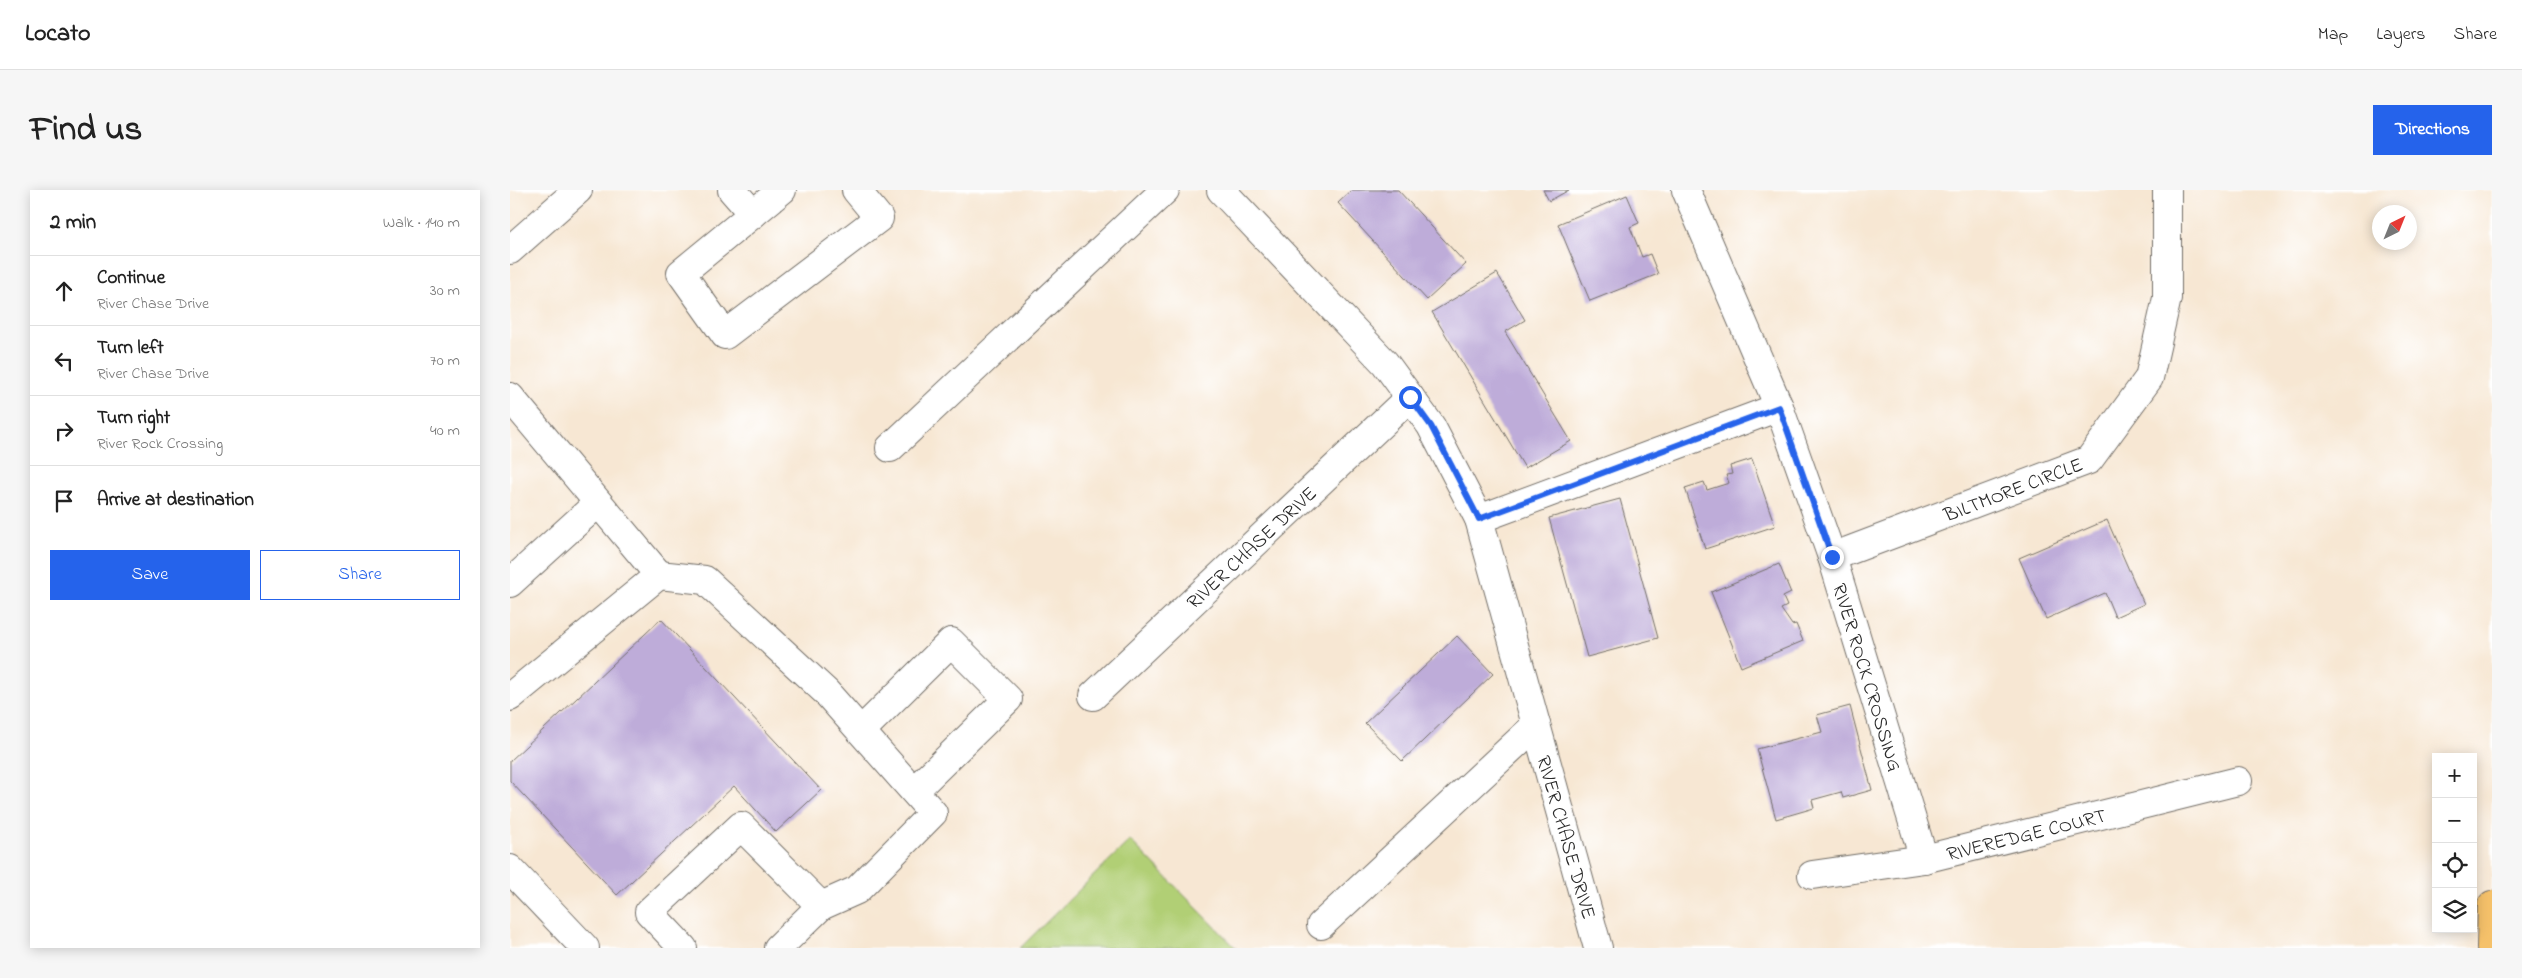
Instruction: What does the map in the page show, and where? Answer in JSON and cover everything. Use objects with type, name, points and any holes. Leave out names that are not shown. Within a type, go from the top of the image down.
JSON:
[{"type":"highway","points":[[2491,948],[2492,906]]},
{"type":"street","points":[[510,250],[578,190]]},
{"type":"street","points":[[732,190],[753,214]]},
{"type":"street","points":[[782,190],[681,273],[725,336],[879,218],[856,190]]},
{"type":"street","points":[[890,448],[1165,190]]},
{"type":"street","name":"RIVER CHASE DRIVE","points":[[1221,190],[1385,363],[1431,426],[1479,519],[1598,948]]},
{"type":"street","name":"RIVER ROCK CROSSING","points":[[1686,190],[1779,407],[1832,557],[1924,859]]},
{"type":"street","name":"BILTMORE CIRCLE","points":[[1832,557],[2090,460],[2149,378],[2167,298],[2167,190]]},
{"type":"street","points":[[510,397],[659,575],[705,580],[826,692],[933,813],[857,890],[821,906],[778,948]]},
{"type":"street","name":"RIVER CHASE DRIVE","points":[[1093,696],[1410,397]]},
{"type":"street","points":[[1479,519],[1779,407]]},
{"type":"street","points":[[510,583],[598,503]]},
{"type":"street","points":[[510,697],[659,575]]},
{"type":"street","points":[[861,731],[951,642],[1008,700],[914,791]]},
{"type":"street","name":"RIVER CHASE DRIVE","points":[[1321,925],[1536,725]]},
{"type":"street","name":"RIVEREDGE COURT","points":[[1812,875],[1924,859],[2238,781]]},
{"type":"street","points":[[683,948],[649,912],[741,826],[821,906]]},
{"type":"street","points":[[510,869],[585,948]]},
{"type":"green space","points":[[1130,840],[1236,948],[1020,948]]},
{"type":"building","points":[[1352,190],[1398,190],[1466,264],[1427,300],[1338,203]]},
{"type":"building","points":[[1543,190],[1569,190],[1549,201]]},
{"type":"building","points":[[1627,195],[1639,223],[1630,227],[1642,257],[1650,254],[1658,274],[1590,301],[1558,224]]},
{"type":"building","points":[[1497,273],[1525,320],[1505,332],[1571,441],[1525,468],[1432,312]]},
{"type":"building","points":[[1752,459],[1775,526],[1705,549],[1685,488],[1704,482],[1707,490],[1729,483],[1726,475],[1732,474],[1730,466]]},
{"type":"building","points":[[1620,499],[1658,638],[1587,657],[1549,518]]},
{"type":"building","points":[[2107,520],[2144,604],[2115,617],[2105,593],[2046,619],[2019,558]]},
{"type":"building","points":[[1779,564],[1791,593],[1783,597],[1787,606],[1781,609],[1792,625],[1796,624],[1803,641],[1741,667],[1711,592]]},
{"type":"building","points":[[661,619],[821,790],[776,832],[734,786],[617,895],[510,781],[510,761]]},
{"type":"building","points":[[1457,636],[1493,674],[1402,761],[1365,723]]},
{"type":"building","points":[[1850,706],[1872,790],[1843,798],[1841,792],[1812,800],[1814,808],[1776,819],[1757,749],[1822,732],[1817,715]]},
{"type":"route","points":[[1410,397],[1431,426],[1479,519],[1779,407],[1832,557]]}]
